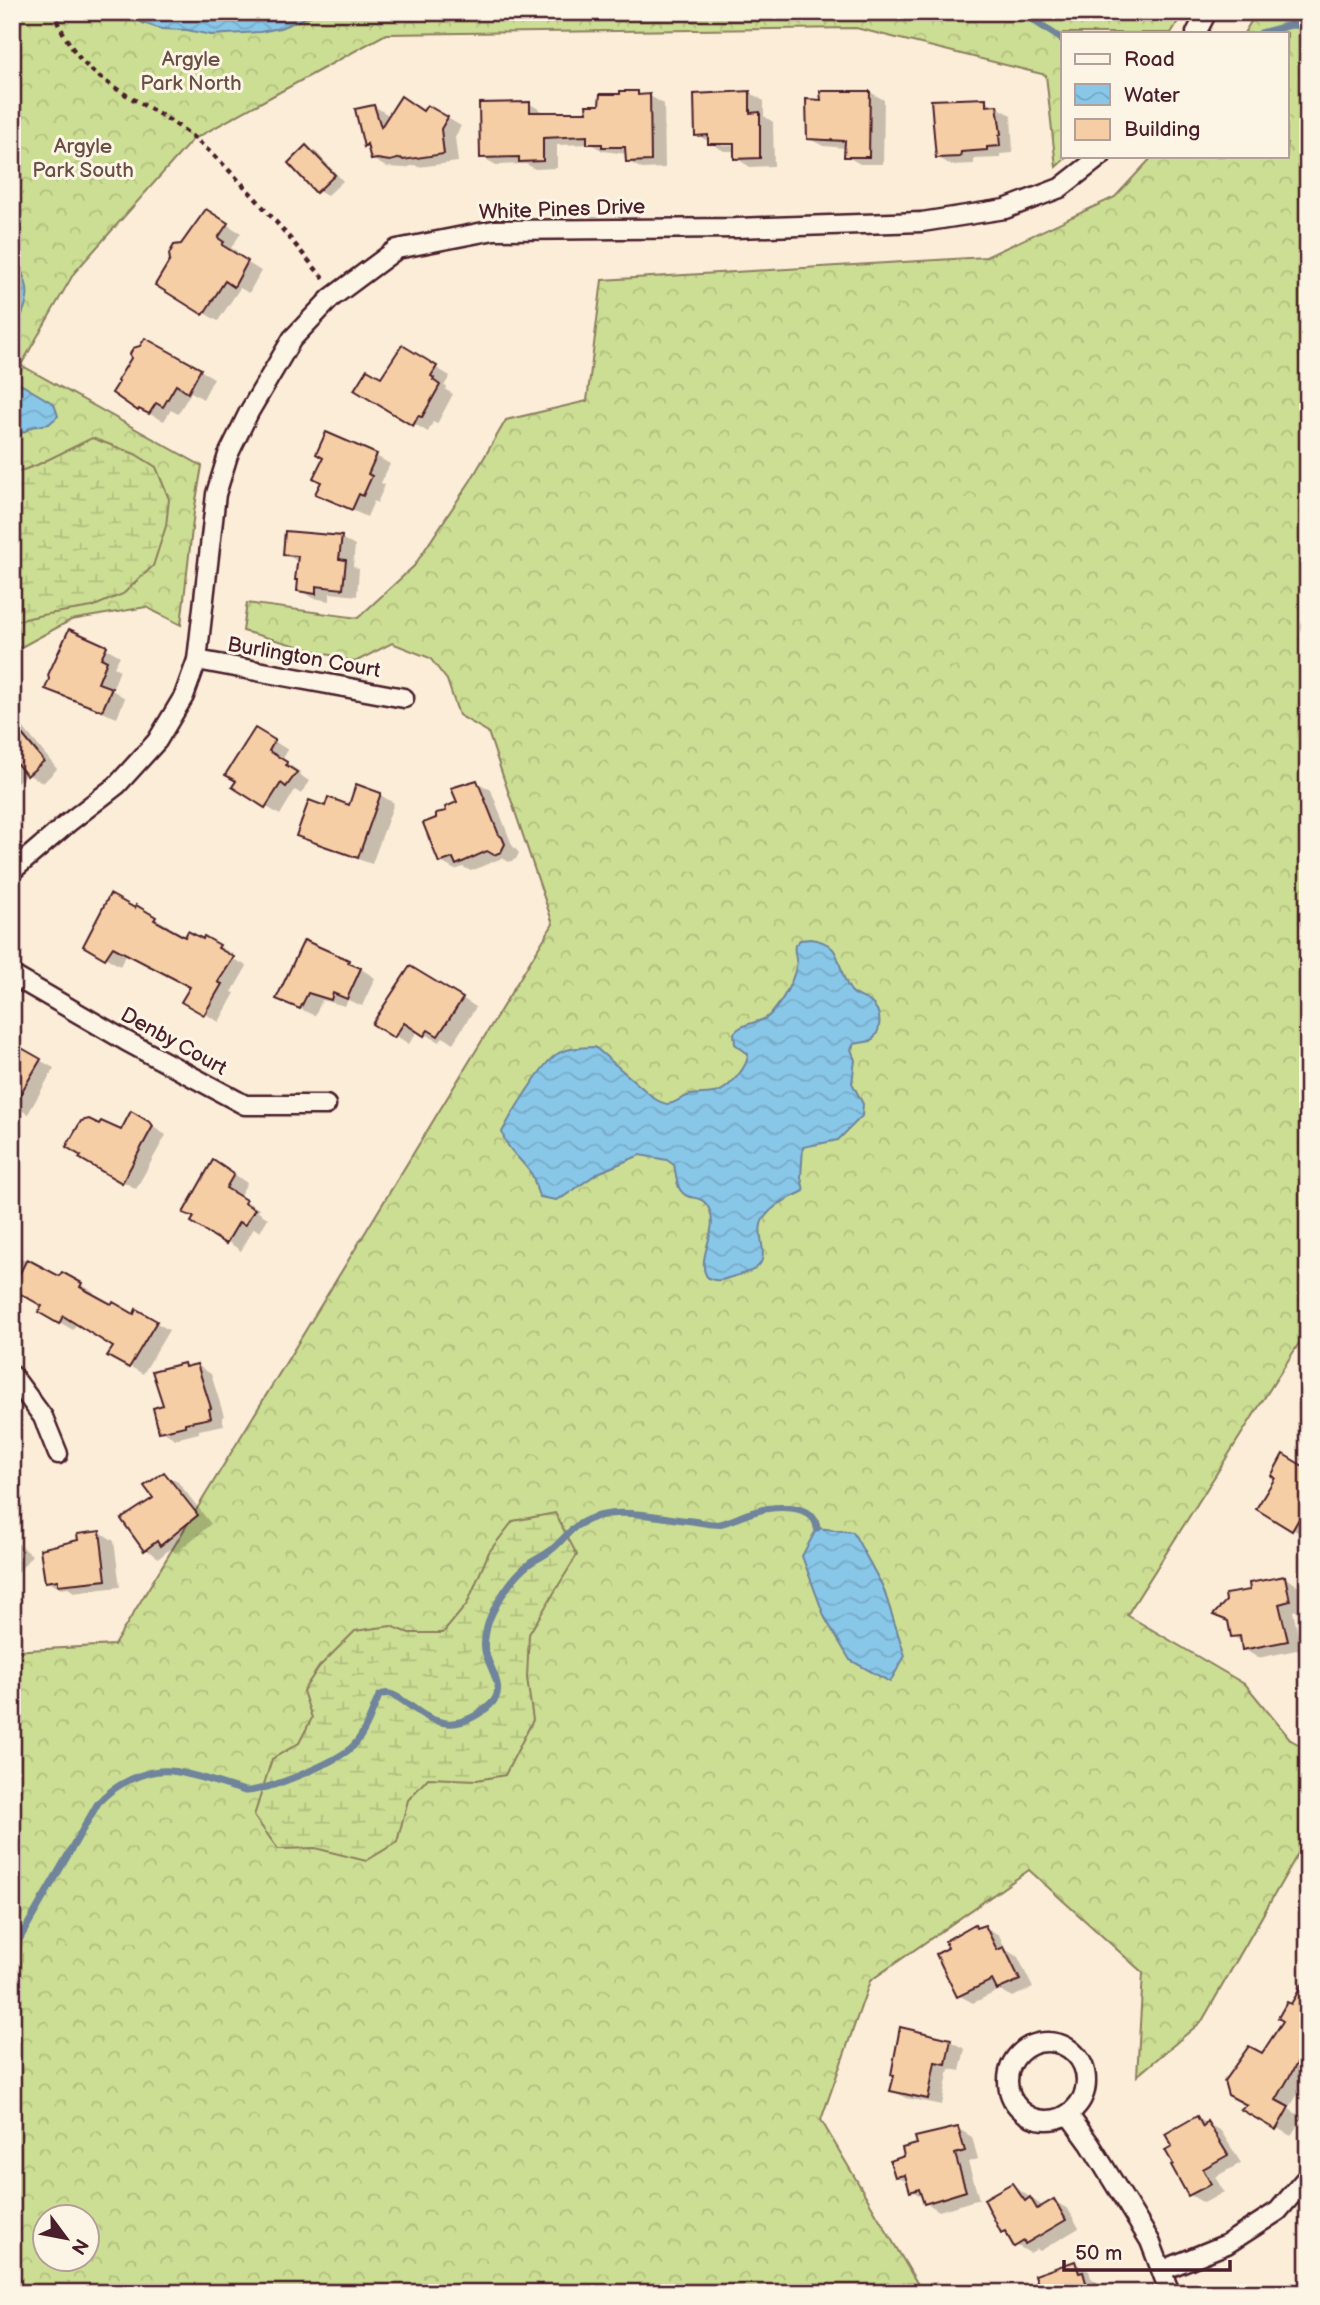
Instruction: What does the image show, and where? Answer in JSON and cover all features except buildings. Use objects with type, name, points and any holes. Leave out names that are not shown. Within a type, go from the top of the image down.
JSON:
[{"type":"street","points":[[1197,32],[1208,12]]},
{"type":"street","name":"White Pines Drive","points":[[12,871],[117,785],[157,741],[184,696],[197,660],[216,494],[228,455],[249,412],[292,339],[337,294],[397,250],[494,230],[736,228],[922,222],[1005,209],[1060,188],[1098,158]]},
{"type":"street","name":"Burlington Court","points":[[197,660],[404,698]]},
{"type":"street","name":"Denby Court","points":[[12,975],[245,1105],[326,1105]]},
{"type":"street","points":[[12,1375],[43,1417],[58,1454]]},
{"type":"street","points":[[1038,2042],[1051,2042],[1065,2046],[1076,2054],[1083,2065],[1085,2092],[1079,2105],[1068,2114],[1056,2120],[1042,2121],[1029,2117],[1010,2097],[1007,2083],[1009,2070],[1015,2057],[1025,2048],[1038,2042]]},
{"type":"street","points":[[1068,2114],[1090,2144],[1143,2230],[1163,2270],[1170,2293]]},
{"type":"street","points":[[1163,2270],[1227,2244],[1278,2211],[1308,2176]]},
{"type":"path","points":[[52,12],[86,65],[205,148],[337,294]]},
{"type":"green space","points":[[12,12],[1184,12],[1172,32],[1061,32],[1061,158],[1066,158],[1056,167],[1046,75],[856,28],[386,34],[192,140],[74,273],[21,365],[202,466],[181,625],[146,607],[71,620],[12,652]]},
{"type":"green space","points":[[1257,12],[1308,12],[1308,1329],[1127,1615],[1246,1685],[1291,1740],[1308,1750],[1308,1836],[1202,2021],[1137,2076],[1143,1973],[1029,1870],[870,1981],[821,2120],[923,2293],[12,2293],[12,1651],[114,1645],[553,924],[488,732],[459,715],[447,680],[430,658],[392,643],[355,662],[243,631],[247,603],[358,618],[414,566],[471,480],[506,420],[587,401],[602,280],[986,257],[1115,197],[1151,158],[1288,158],[1288,32],[1245,32]]},
{"type":"green space","points":[[92,438],[135,454],[156,467],[169,499],[166,526],[153,566],[123,594],[92,607],[12,622],[12,474]]},
{"type":"green space","points":[[555,1513],[577,1555],[529,1634],[527,1678],[533,1720],[505,1775],[477,1780],[428,1778],[408,1800],[397,1842],[366,1861],[315,1848],[278,1849],[254,1816],[272,1759],[299,1743],[312,1718],[303,1691],[319,1667],[355,1631],[391,1626],[409,1633],[443,1633],[467,1604],[489,1552],[513,1521]]},
{"type":"water","points":[[125,12],[320,12],[280,28],[211,35],[187,30],[161,29],[143,23]]},
{"type":"water","points":[[12,257],[24,278],[27,295],[23,312],[12,333]]},
{"type":"water","points":[[12,379],[54,404],[58,416],[49,424],[32,427],[12,439]]},
{"type":"water","points":[[800,940],[822,941],[835,951],[851,991],[874,1006],[880,1021],[871,1041],[854,1044],[851,1049],[855,1060],[852,1083],[863,1104],[862,1116],[838,1140],[803,1147],[801,1177],[804,1191],[778,1205],[764,1218],[760,1231],[763,1254],[758,1266],[723,1280],[707,1277],[704,1261],[712,1219],[710,1211],[703,1201],[681,1191],[674,1165],[667,1160],[640,1155],[598,1173],[556,1200],[540,1197],[532,1175],[507,1144],[502,1132],[527,1090],[551,1059],[565,1050],[595,1047],[655,1099],[666,1104],[690,1095],[718,1092],[737,1076],[747,1059],[748,1054],[735,1044],[734,1033],[744,1025],[764,1019],[774,1010],[784,996],[794,973],[795,945]]},
{"type":"water","points":[[817,1528],[853,1532],[883,1587],[905,1656],[890,1682],[850,1660],[825,1618],[802,1556]]},
{"type":"waterway","points":[[1021,12],[1061,39]]},
{"type":"waterway","points":[[1265,32],[1291,25],[1308,26]]},
{"type":"waterway","points":[[12,1952],[98,1803],[131,1779],[151,1772],[171,1771],[245,1791],[255,1790],[302,1774],[346,1752],[362,1734],[379,1696],[388,1694],[435,1721],[451,1723],[469,1719],[490,1705],[495,1699],[497,1686],[484,1643],[492,1613],[523,1569],[555,1547],[571,1530],[591,1518],[619,1513],[719,1524],[762,1510],[791,1508],[808,1514],[817,1528]]},
{"type":"park label","name":"Argyle Park North","points":[[191,71]]},
{"type":"park label","name":"Argyle Park South","points":[[83,158]]}]
